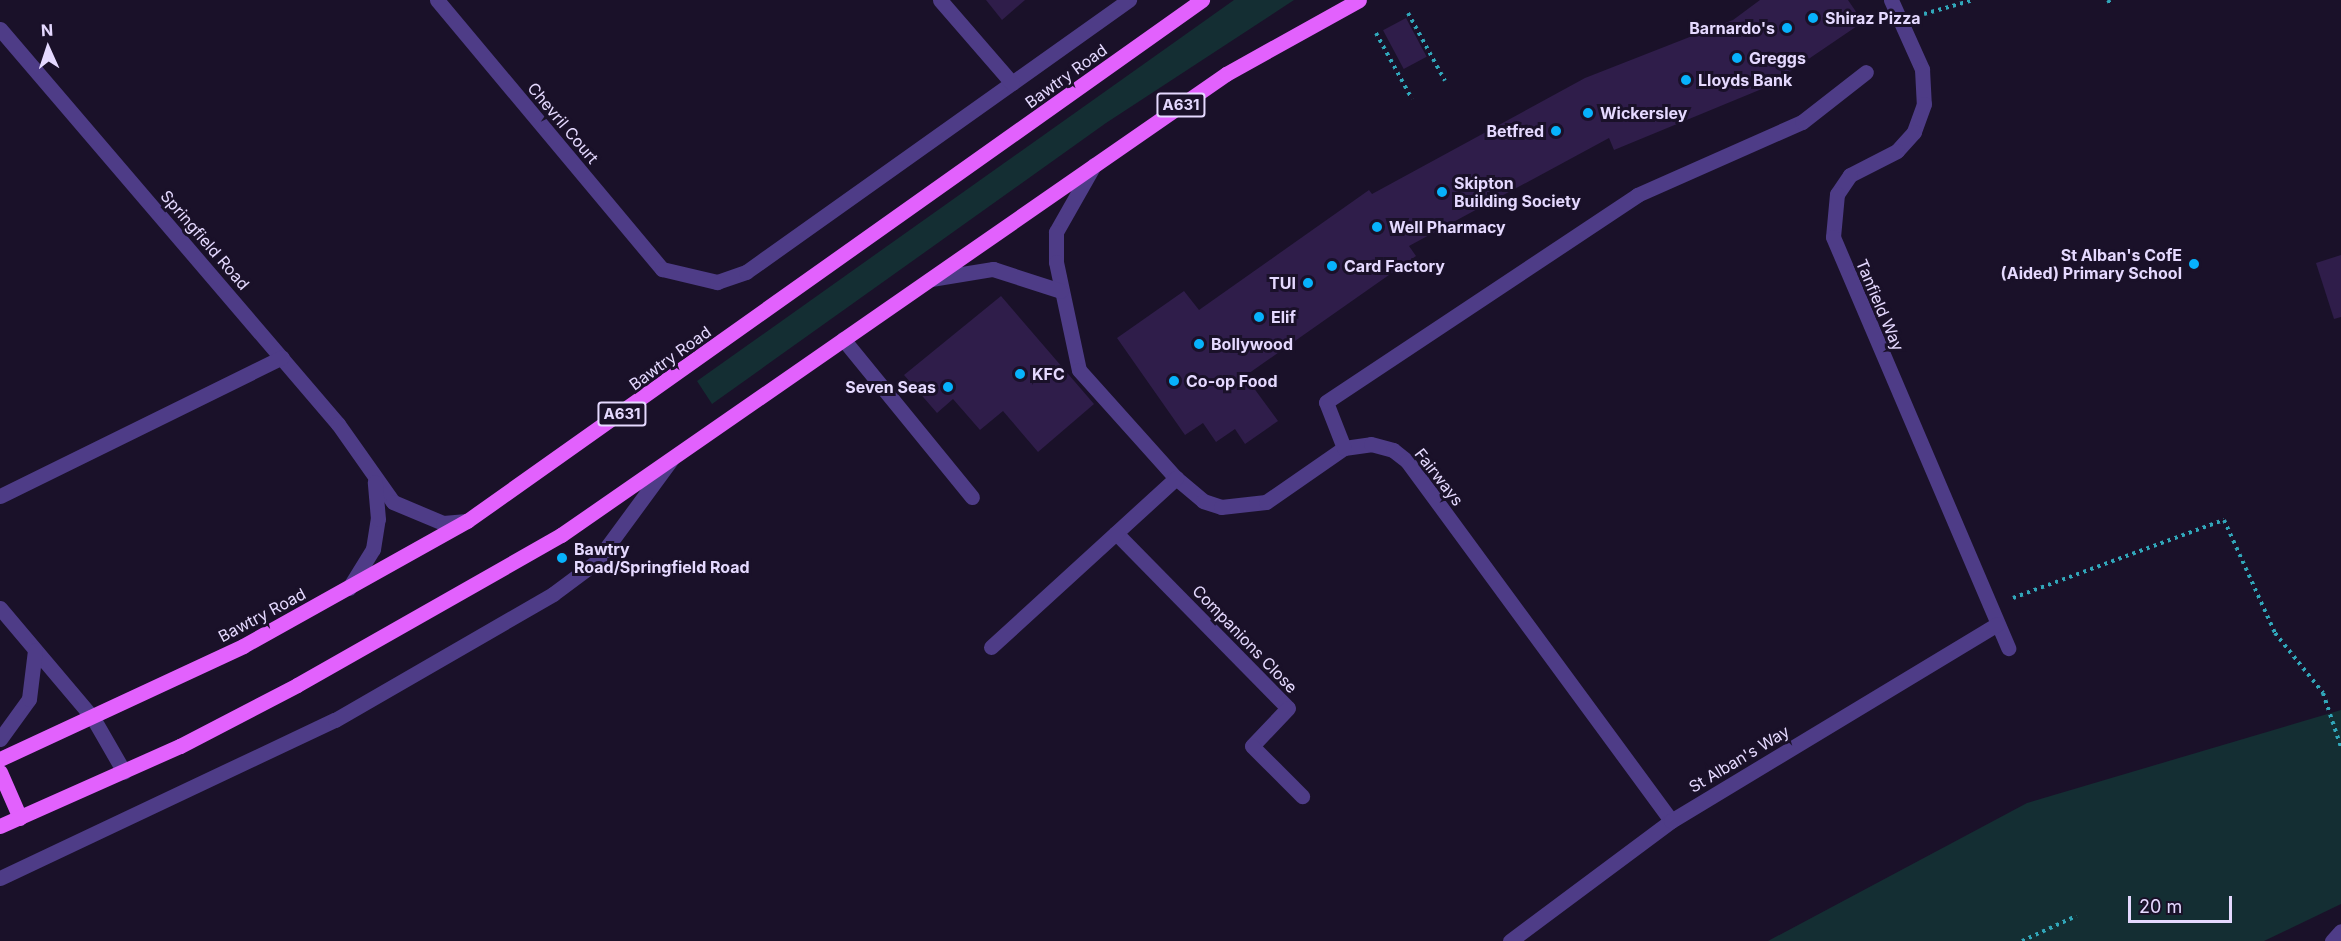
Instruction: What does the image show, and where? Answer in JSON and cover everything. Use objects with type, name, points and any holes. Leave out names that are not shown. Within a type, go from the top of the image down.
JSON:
[{"type":"main road","name":"Bawtry Road","points":[[0,759],[93,718],[347,590],[467,521],[1202,0]]},
{"type":"main road","name":"A631","points":[[0,826],[124,772],[420,619],[561,535],[1095,163],[1288,35],[1359,0]]},
{"type":"main road","points":[[0,772],[20,818]]},
{"type":"street","name":"Chevril Court","points":[[437,0],[662,269]]},
{"type":"street","points":[[940,0],[1012,83]]},
{"type":"street","name":"Bawtry Road","points":[[662,269],[717,282],[746,272],[1129,0]]},
{"type":"street","name":"Tanfield Way","points":[[1891,0],[1922,69],[1924,104],[1914,132],[1897,151],[1850,175],[1837,194],[1833,237],[2008,648]]},
{"type":"street","name":"Springfield Road","points":[[0,29],[338,424],[375,482],[408,512],[443,523],[467,521]]},
{"type":"street","points":[[1344,448],[1326,402],[1637,195],[1802,122],[1866,72]]},
{"type":"street","name":"Fairways","points":[[1095,163],[1056,232],[1061,291],[1079,370],[1176,478],[1203,501],[1243,508],[1266,502],[1344,448],[1371,444],[1407,461],[1671,821]]},
{"type":"street","points":[[926,280],[993,268],[1061,291]]},
{"type":"street","points":[[843,339],[972,497]]},
{"type":"street","points":[[0,496],[282,357]]},
{"type":"street","points":[[0,878],[335,720],[553,594],[596,562],[673,458]]},
{"type":"street","points":[[991,647],[1176,478]]},
{"type":"street","name":"Springfield Road","points":[[347,590],[373,549],[378,519],[375,482]]},
{"type":"street","name":"Companions Close","points":[[1116,533],[1288,708],[1252,746],[1302,796]]},
{"type":"street","points":[[0,608],[93,718],[124,772]]},
{"type":"street","name":"St Alban's Way","points":[[1510,941],[1671,821],[1997,624]]},
{"type":"street","points":[[0,739],[29,699],[35,650]]},
{"type":"path","points":[[1900,20],[1973,0]]},
{"type":"path","points":[[2108,0],[2111,5]]},
{"type":"path","points":[[1408,13],[1445,81]]},
{"type":"path","points":[[1376,33],[1412,99]]},
{"type":"path","points":[[1990,606],[2224,520],[2275,633],[2323,693],[2341,747]]},
{"type":"path","points":[[2022,941],[2076,916]]},
{"type":"green space","points":[[1234,0],[1294,0],[1106,123],[712,404],[697,381]]},
{"type":"green space","points":[[2341,710],[2341,904],[2264,941],[1768,941],[2027,803]]},
{"type":"building","points":[[986,0],[1025,0],[1002,20]]},
{"type":"building","points":[[1760,0],[1848,0],[1863,22],[1769,86],[1614,150],[1609,138],[1409,246],[1416,256],[1245,376],[1278,421],[1245,444],[1235,429],[1216,442],[1203,423],[1185,435],[1117,338],[1184,291],[1199,310],[1369,190],[1372,194],[1585,78],[1733,20]]},
{"type":"building","points":[[1406,18],[1427,57],[1404,69],[1383,30]]},
{"type":"building","points":[[2341,255],[2341,317],[2334,319],[2316,263]]},
{"type":"building","name":"KFC","points":[[1001,296],[1094,404],[1038,452],[1003,411],[980,430],[953,399],[937,413],[904,375]]},
{"type":"place","name":"Shiraz Pizza","points":[[1813,18]]},
{"type":"place","name":"Barnardo's","points":[[1787,28]]},
{"type":"place","name":"Greggs","points":[[1737,58]]},
{"type":"place","name":"Lloyds Bank","points":[[1686,80]]},
{"type":"place","name":"Wickersley","points":[[1588,113]]},
{"type":"place","name":"Betfred","points":[[1556,131]]},
{"type":"place","name":"Skipton Building Society","points":[[1442,192]]},
{"type":"place","name":"Well Pharmacy","points":[[1377,227]]},
{"type":"place","name":"St Alban's CofE (Aided) Primary School","points":[[2194,264]]},
{"type":"place","name":"Card Factory","points":[[1332,266]]},
{"type":"place","name":"TUI","points":[[1308,283]]},
{"type":"place","name":"Elif","points":[[1259,317]]},
{"type":"place","name":"Bollywood","points":[[1199,344]]},
{"type":"place","name":"KFC","points":[[1020,374]]},
{"type":"place","name":"Co-op Food","points":[[1174,381]]},
{"type":"place","name":"Seven Seas","points":[[948,387]]},
{"type":"place","name":"Bawtry Road/Springfield Road","points":[[562,558]]}]
